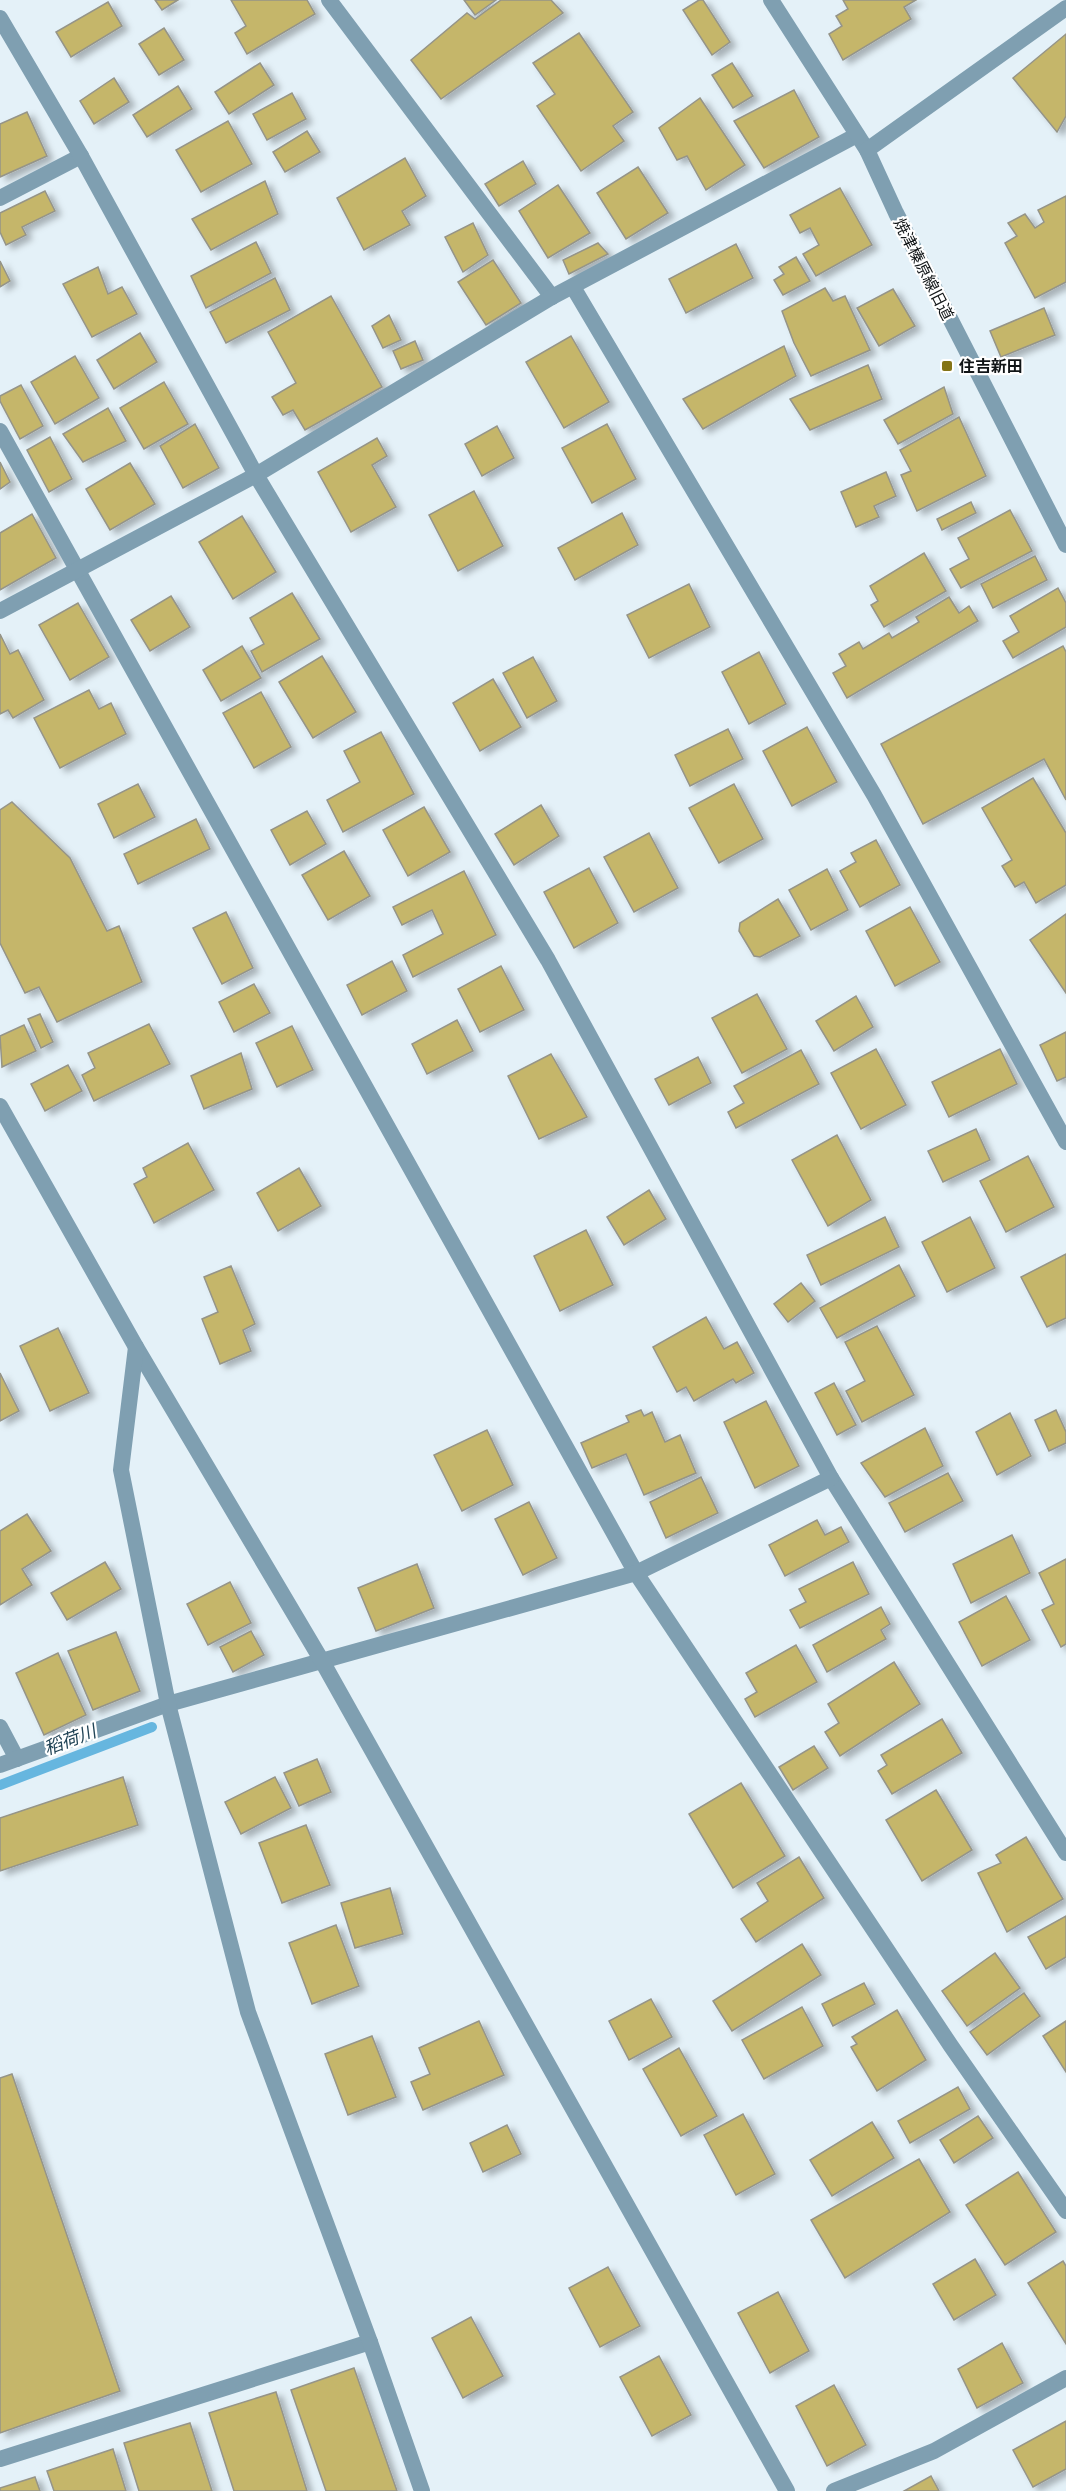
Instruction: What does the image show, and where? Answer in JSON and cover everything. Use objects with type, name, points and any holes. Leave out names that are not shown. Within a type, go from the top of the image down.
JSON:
[{"type":"street","points":[[329,0],[552,297]]},
{"type":"street","name":"焼津榛原線旧道","points":[[771,0],[867,150],[896,213],[1066,545]]},
{"type":"street","points":[[867,150],[1066,8]]},
{"type":"street","points":[[0,18],[81,156],[256,475],[548,960],[831,1478],[1066,1853]]},
{"type":"street","points":[[0,611],[256,475],[552,297],[857,135]]},
{"type":"street","points":[[0,198],[81,156]]},
{"type":"street","points":[[573,287],[874,795],[1066,1142]]},
{"type":"street","points":[[0,431],[636,1574],[951,2046],[1066,2211]]},
{"type":"street","points":[[0,1106],[136,1347],[322,1661],[787,2491]]},
{"type":"street","points":[[136,1347],[121,1470],[168,1704],[248,2012],[370,2342],[422,2491]]},
{"type":"street","points":[[0,1765],[168,1704],[636,1574],[831,1478]]},
{"type":"street","points":[[0,1727],[16,1759]]},
{"type":"street","points":[[0,2459],[370,2342]]},
{"type":"street","points":[[834,2491],[934,2451],[1066,2378]]},
{"type":"building","points":[[155,0],[178,0],[162,10]]},
{"type":"building","points":[[231,0],[307,0],[315,14],[247,54],[235,33],[246,26]]},
{"type":"building","points":[[464,0],[496,0],[475,15]]},
{"type":"building","points":[[501,0],[551,0],[563,13],[441,99],[411,60],[467,13],[475,19]]},
{"type":"building","points":[[703,0],[730,42],[712,55],[683,10]]},
{"type":"building","points":[[843,0],[916,0],[904,7],[911,19],[843,60],[829,34],[842,26],[836,16],[848,9]]},
{"type":"building","points":[[108,2],[122,26],[71,57],[56,32]]},
{"type":"building","points":[[164,28],[184,60],[159,75],[139,44]]},
{"type":"building","points":[[579,33],[633,112],[613,126],[624,141],[581,171],[537,106],[555,94],[533,63]]},
{"type":"building","points":[[1066,34],[1066,116],[1057,132],[1013,78]]},
{"type":"building","points":[[260,63],[274,85],[229,114],[215,92]]},
{"type":"building","points":[[732,63],[753,96],[733,108],[712,75]]},
{"type":"building","points":[[114,78],[129,102],[94,124],[80,101]]},
{"type":"building","points":[[178,86],[192,109],[147,137],[133,115]]},
{"type":"building","points":[[794,90],[819,137],[764,168],[734,121]]},
{"type":"building","points":[[292,93],[306,119],[267,140],[253,114]]},
{"type":"building","points":[[700,98],[745,165],[706,190],[687,156],[677,160],[659,128]]},
{"type":"building","points":[[27,112],[47,156],[0,177],[0,124]]},
{"type":"building","points":[[228,121],[252,164],[201,192],[176,150]]},
{"type":"building","points":[[307,131],[320,152],[285,172],[273,152]]},
{"type":"building","points":[[405,158],[426,196],[402,211],[410,225],[364,250],[337,198]]},
{"type":"building","points":[[523,161],[536,184],[499,206],[485,184]]},
{"type":"building","points":[[638,167],[668,213],[626,239],[597,193]]},
{"type":"building","points":[[265,181],[278,214],[211,250],[192,219]]},
{"type":"building","points":[[558,185],[590,233],[548,258],[519,211]]},
{"type":"building","points":[[840,188],[872,245],[816,276],[803,254],[819,245],[810,228],[800,233],[790,215]]},
{"type":"building","points":[[45,191],[55,211],[22,227],[26,235],[6,245],[0,232],[0,213]]},
{"type":"building","points":[[1066,196],[1066,282],[1035,298],[1005,243],[1017,236],[1008,223],[1025,214],[1035,228],[1044,222],[1038,210]]},
{"type":"building","points":[[473,223],[488,255],[463,272],[445,237]]},
{"type":"building","points":[[256,242],[271,273],[206,308],[191,276]]},
{"type":"building","points":[[598,243],[608,254],[569,274],[563,260]]},
{"type":"building","points":[[736,244],[753,278],[686,313],[669,279]]},
{"type":"building","points":[[796,257],[810,281],[783,295],[774,280],[784,274],[779,267]]},
{"type":"building","points":[[493,260],[521,303],[486,325],[458,282]]},
{"type":"building","points":[[0,261],[10,281],[0,287]]},
{"type":"building","points":[[98,267],[108,294],[122,287],[137,314],[92,337],[63,284]]},
{"type":"building","points":[[275,278],[290,310],[226,343],[210,312]]},
{"type":"building","points":[[825,288],[833,301],[845,296],[870,350],[811,376],[794,343],[782,311]]},
{"type":"building","points":[[893,289],[915,326],[879,346],[857,308]]},
{"type":"building","points":[[331,296],[382,387],[305,430],[293,410],[283,415],[272,397],[296,383],[268,332]]},
{"type":"building","points":[[1044,308],[1055,335],[1001,357],[990,331]]},
{"type":"building","points":[[389,315],[401,340],[383,348],[372,326]]},
{"type":"building","points":[[140,333],[157,362],[114,389],[97,360]]},
{"type":"building","points":[[571,336],[609,402],[564,428],[526,362]]},
{"type":"building","points":[[415,341],[423,360],[401,369],[393,351]]},
{"type":"building","points":[[784,346],[796,376],[703,429],[683,399]]},
{"type":"building","points":[[75,356],[99,398],[55,424],[31,382]]},
{"type":"building","points":[[868,365],[882,399],[810,430],[790,399]]},
{"type":"building","points":[[164,382],[188,424],[144,449],[120,408]]},
{"type":"building","points":[[21,385],[43,426],[20,439],[0,401],[0,396]]},
{"type":"building","points":[[944,387],[953,414],[898,444],[884,420]]},
{"type":"building","points":[[108,408],[126,441],[83,462],[63,434]]},
{"type":"building","points":[[959,417],[986,476],[917,511],[901,475],[911,471],[900,450]]},
{"type":"building","points":[[195,424],[219,468],[183,488],[160,446]]},
{"type":"building","points":[[607,424],[636,479],[592,503],[562,448]]},
{"type":"building","points":[[497,426],[514,458],[482,476],[465,444]]},
{"type":"building","points":[[50,437],[72,479],[49,492],[27,450]]},
{"type":"building","points":[[377,438],[387,456],[372,465],[396,507],[351,532],[318,472]]},
{"type":"building","points":[[0,462],[10,482],[0,489]]},
{"type":"building","points":[[130,463],[155,504],[110,530],[86,489]]},
{"type":"building","points":[[886,472],[896,496],[874,506],[879,517],[856,527],[841,492]]},
{"type":"building","points":[[474,491],[503,546],[458,571],[429,515]]},
{"type":"building","points":[[971,502],[976,513],[942,530],[937,519]]},
{"type":"building","points":[[1010,510],[1032,551],[961,588],[950,569],[969,559],[958,538]]},
{"type":"building","points":[[622,513],[638,545],[575,580],[558,548]]},
{"type":"building","points":[[32,514],[56,558],[0,590],[0,533]]},
{"type":"building","points":[[242,516],[276,572],[233,599],[199,542]]},
{"type":"building","points":[[924,553],[946,591],[884,627],[871,605],[878,601],[870,586]]},
{"type":"building","points":[[1035,556],[1047,580],[993,608],[981,584]]},
{"type":"building","points":[[689,584],[710,627],[649,658],[627,615]]},
{"type":"building","points":[[1058,588],[1066,603],[1066,627],[1013,658],[1003,641],[1019,632],[1010,616]]},
{"type":"building","points":[[292,593],[320,639],[262,672],[251,651],[264,644],[250,618]]},
{"type":"building","points":[[171,596],[190,627],[150,651],[131,620]]},
{"type":"building","points":[[949,597],[959,613],[969,606],[978,621],[847,698],[833,673],[846,666],[839,654],[859,642],[863,649],[889,633],[892,638],[919,622],[916,617]]},
{"type":"building","points":[[78,603],[109,657],[70,680],[39,625]]},
{"type":"building","points":[[0,634],[10,654],[18,650],[44,700],[13,718],[8,710],[0,714]]},
{"type":"building","points":[[242,646],[261,678],[221,701],[203,670]]},
{"type":"building","points":[[1063,646],[1066,652],[1066,800],[1044,759],[923,824],[881,744]]},
{"type":"building","points":[[759,652],[786,704],[749,724],[722,672]]},
{"type":"building","points":[[322,656],[356,712],[313,738],[279,682]]},
{"type":"building","points":[[533,657],[557,701],[527,718],[503,673]]},
{"type":"building","points":[[493,679],[521,727],[480,751],[453,703]]},
{"type":"building","points":[[89,690],[99,709],[111,703],[126,734],[60,768],[34,718]]},
{"type":"building","points":[[261,692],[291,747],[254,768],[223,713]]},
{"type":"building","points":[[807,727],[837,782],[792,806],[763,751]]},
{"type":"building","points":[[728,729],[743,759],[690,786],[675,755]]},
{"type":"building","points":[[381,732],[414,794],[343,832],[327,800],[360,782],[344,751]]},
{"type":"building","points":[[1033,778],[1066,833],[1066,885],[1036,903],[1024,882],[1015,887],[1002,866],[1012,860],[982,808]]},
{"type":"building","points":[[138,784],[155,817],[114,838],[98,804]]},
{"type":"building","points":[[734,784],[763,839],[719,863],[689,808]]},
{"type":"building","points":[[12,802],[70,858],[107,931],[119,926],[142,982],[57,1022],[39,987],[25,993],[0,943],[0,810]]},
{"type":"building","points":[[541,805],[559,836],[514,865],[495,834]]},
{"type":"building","points":[[424,807],[450,852],[408,876],[383,830]]},
{"type":"building","points":[[307,811],[326,844],[290,865],[271,830]]},
{"type":"building","points":[[196,819],[210,849],[138,884],[124,854]]},
{"type":"building","points":[[649,833],[678,888],[634,912],[604,857]]},
{"type":"building","points":[[876,840],[900,885],[860,907],[840,871],[856,862],[851,853]]},
{"type":"building","points":[[344,851],[370,896],[328,920],[302,875]]},
{"type":"building","points":[[589,868],[618,923],[574,948],[544,892]]},
{"type":"building","points":[[827,869],[848,910],[811,930],[789,890]]},
{"type":"building","points":[[464,871],[496,935],[413,977],[403,955],[443,934],[432,910],[402,925],[393,907]]},
{"type":"building","points":[[778,899],[800,936],[760,957],[754,956],[739,931],[740,923]]},
{"type":"building","points":[[910,907],[940,962],[895,986],[866,931]]},
{"type":"building","points":[[226,912],[253,968],[222,984],[193,928]]},
{"type":"building","points":[[1066,914],[1066,993],[1030,940]]},
{"type":"building","points":[[392,961],[407,991],[362,1015],[347,985]]},
{"type":"building","points":[[501,966],[524,1010],[480,1032],[458,989]]},
{"type":"building","points":[[254,984],[270,1013],[234,1032],[219,1002]]},
{"type":"building","points":[[757,994],[787,1049],[742,1073],[712,1018]]},
{"type":"building","points":[[856,996],[873,1027],[834,1051],[816,1021]]},
{"type":"building","points":[[40,1014],[53,1042],[41,1048],[28,1019]]},
{"type":"building","points":[[457,1020],[473,1051],[427,1074],[412,1044]]},
{"type":"building","points":[[149,1024],[170,1064],[94,1101],[82,1075],[95,1068],[88,1053]]},
{"type":"building","points":[[24,1025],[36,1051],[2,1067],[0,1036]]},
{"type":"building","points":[[292,1026],[313,1070],[277,1087],[256,1043]]},
{"type":"building","points":[[1066,1032],[1066,1077],[1057,1081],[1040,1045]]},
{"type":"building","points":[[876,1049],[906,1105],[861,1129],[831,1073]]},
{"type":"building","points":[[1000,1049],[1017,1084],[949,1117],[932,1082]]},
{"type":"building","points":[[801,1050],[819,1084],[736,1128],[728,1112],[744,1103],[734,1086]]},
{"type":"building","points":[[241,1053],[252,1089],[204,1109],[191,1076]]},
{"type":"building","points":[[551,1054],[587,1117],[539,1139],[508,1076]]},
{"type":"building","points":[[698,1057],[711,1083],[669,1105],[655,1079]]},
{"type":"building","points":[[68,1065],[82,1091],[45,1111],[31,1084]]},
{"type":"building","points":[[976,1129],[990,1160],[943,1182],[928,1151]]},
{"type":"building","points":[[837,1135],[871,1200],[828,1226],[792,1160]]},
{"type":"building","points":[[188,1143],[214,1190],[154,1223],[134,1184],[147,1177],[143,1168]]},
{"type":"building","points":[[1028,1156],[1054,1207],[1006,1232],[980,1181]]},
{"type":"building","points":[[299,1168],[321,1206],[278,1231],[257,1193]]},
{"type":"building","points":[[649,1190],[666,1219],[624,1245],[607,1217]]},
{"type":"building","points":[[885,1217],[899,1247],[821,1285],[807,1255]]},
{"type":"building","points":[[970,1217],[995,1268],[947,1292],[922,1242]]},
{"type":"building","points":[[586,1230],[613,1285],[560,1311],[534,1256]]},
{"type":"building","points":[[1066,1254],[1066,1318],[1047,1327],[1021,1277]]},
{"type":"building","points":[[899,1265],[915,1296],[837,1338],[820,1308]]},
{"type":"building","points":[[231,1266],[255,1324],[243,1330],[251,1351],[220,1364],[202,1319],[218,1312],[204,1277]]},
{"type":"building","points":[[801,1283],[815,1301],[788,1322],[774,1304]]},
{"type":"building","points":[[706,1317],[724,1349],[737,1342],[754,1373],[736,1383],[733,1379],[694,1401],[686,1387],[677,1392],[653,1347]]},
{"type":"building","points":[[877,1326],[914,1395],[862,1422],[846,1391],[865,1381],[845,1342]]},
{"type":"building","points":[[58,1328],[89,1393],[50,1411],[20,1346]]},
{"type":"building","points":[[0,1373],[19,1411],[0,1421]]},
{"type":"building","points":[[834,1383],[856,1425],[837,1435],[815,1393]]},
{"type":"building","points":[[766,1401],[799,1466],[755,1488],[724,1422]]},
{"type":"building","points":[[641,1410],[644,1416],[652,1412],[665,1442],[680,1435],[696,1473],[644,1495],[626,1454],[592,1468],[581,1443],[629,1422],[626,1416]]},
{"type":"building","points":[[1056,1410],[1066,1432],[1066,1443],[1049,1451],[1035,1420]]},
{"type":"building","points":[[1010,1413],[1031,1456],[997,1475],[976,1432]]},
{"type":"building","points":[[925,1428],[943,1466],[885,1497],[861,1463]]},
{"type":"building","points":[[487,1430],[513,1485],[462,1511],[434,1455]]},
{"type":"building","points":[[948,1473],[963,1501],[905,1532],[889,1503]]},
{"type":"building","points":[[701,1477],[718,1513],[666,1538],[650,1502]]},
{"type":"building","points":[[529,1502],[557,1558],[523,1575],[495,1519]]},
{"type":"building","points":[[27,1514],[51,1551],[22,1569],[32,1585],[0,1605],[0,1531]]},
{"type":"building","points":[[817,1520],[825,1535],[841,1527],[849,1542],[785,1576],[769,1545]]},
{"type":"building","points":[[1012,1535],[1030,1573],[971,1603],[953,1564]]},
{"type":"building","points":[[1066,1559],[1066,1644],[1061,1647],[1042,1610],[1054,1604],[1039,1573]]},
{"type":"building","points":[[105,1562],[121,1589],[67,1620],[51,1593]]},
{"type":"building","points":[[853,1562],[869,1594],[800,1628],[790,1610],[806,1602],[799,1589]]},
{"type":"building","points":[[417,1564],[434,1608],[376,1631],[358,1588]]},
{"type":"building","points":[[230,1582],[251,1623],[208,1645],[187,1604]]},
{"type":"building","points":[[1006,1596],[1030,1640],[982,1666],[959,1622]]},
{"type":"building","points":[[881,1607],[890,1624],[881,1630],[886,1639],[827,1672],[813,1645]]},
{"type":"building","points":[[251,1631],[264,1655],[233,1672],[220,1647]]},
{"type":"building","points":[[116,1632],[140,1691],[93,1710],[68,1651]]},
{"type":"building","points":[[796,1645],[817,1682],[755,1717],[745,1699],[757,1692],[746,1673]]},
{"type":"building","points":[[58,1653],[86,1715],[44,1735],[16,1673]]},
{"type":"building","points":[[894,1662],[920,1704],[840,1756],[825,1732],[839,1723],[828,1704]]},
{"type":"building","points":[[942,1719],[962,1753],[892,1794],[878,1771],[887,1765],[881,1755]]},
{"type":"building","points":[[814,1746],[828,1768],[793,1790],[779,1767]]},
{"type":"building","points":[[317,1759],[331,1792],[299,1806],[284,1773]]},
{"type":"building","points":[[123,1777],[138,1825],[0,1871],[0,1818]]},
{"type":"building","points":[[275,1777],[291,1808],[241,1834],[225,1802]]},
{"type":"building","points":[[741,1783],[785,1856],[733,1888],[689,1814]]},
{"type":"building","points":[[936,1790],[972,1850],[922,1881],[886,1820]]},
{"type":"building","points":[[306,1825],[330,1885],[282,1903],[259,1843]]},
{"type":"building","points":[[1026,1837],[1063,1899],[1007,1932],[978,1873],[1001,1863],[996,1855]]},
{"type":"building","points":[[799,1857],[824,1898],[756,1942],[741,1919],[768,1901],[757,1883]]},
{"type":"building","points":[[390,1888],[403,1934],[355,1948],[341,1903]]},
{"type":"building","points":[[1066,1916],[1066,1957],[1046,1969],[1028,1937]]},
{"type":"building","points":[[336,1925],[359,1986],[312,2004],[289,1943]]},
{"type":"building","points":[[802,1944],[821,1975],[732,2031],[713,2001]]},
{"type":"building","points":[[995,1953],[1020,1988],[967,2026],[942,1991]]},
{"type":"building","points":[[864,1983],[875,2004],[833,2026],[822,2004]]},
{"type":"building","points":[[1024,1993],[1040,2016],[987,2055],[970,2032]]},
{"type":"building","points":[[651,1999],[672,2037],[629,2060],[609,2021]]},
{"type":"building","points":[[802,2007],[823,2046],[764,2079],[742,2040]]},
{"type":"building","points":[[897,2010],[926,2060],[877,2091],[851,2047],[857,2044],[852,2037]]},
{"type":"building","points":[[479,2021],[504,2075],[423,2110],[411,2082],[430,2074],[419,2048]]},
{"type":"building","points":[[1066,2021],[1066,2072],[1043,2036]]},
{"type":"building","points":[[372,2036],[396,2097],[348,2115],[325,2054]]},
{"type":"building","points":[[679,2048],[717,2116],[681,2136],[643,2069]]},
{"type":"building","points":[[12,2074],[120,2391],[0,2433],[0,2078]]},
{"type":"building","points":[[958,2087],[970,2109],[910,2143],[898,2121]]},
{"type":"building","points":[[743,2114],[775,2174],[736,2195],[704,2135]]},
{"type":"building","points":[[978,2116],[993,2138],[954,2163],[940,2140]]},
{"type":"building","points":[[872,2122],[894,2158],[832,2196],[810,2160]]},
{"type":"building","points":[[507,2125],[521,2154],[483,2172],[470,2143]]},
{"type":"building","points":[[919,2159],[950,2212],[845,2278],[811,2220]]},
{"type":"building","points":[[1018,2172],[1056,2232],[1005,2265],[966,2205]]},
{"type":"building","points":[[975,2259],[996,2295],[954,2320],[933,2284]]},
{"type":"building","points":[[1063,2261],[1066,2266],[1066,2344],[1028,2283]]},
{"type":"building","points":[[608,2267],[640,2326],[600,2347],[569,2288]]},
{"type":"building","points":[[778,2292],[809,2351],[770,2373],[738,2313]]},
{"type":"building","points":[[471,2317],[503,2376],[463,2398],[432,2338]]},
{"type":"building","points":[[1002,2343],[1023,2383],[977,2408],[958,2369]]},
{"type":"building","points":[[659,2356],[691,2415],[652,2436],[620,2377]]},
{"type":"building","points":[[354,2368],[397,2491],[326,2491],[291,2390]]},
{"type":"building","points":[[834,2385],[866,2445],[827,2466],[796,2406]]},
{"type":"building","points":[[276,2392],[307,2491],[234,2491],[209,2413]]},
{"type":"building","points":[[1066,2421],[1066,2469],[1033,2487],[1013,2450]]},
{"type":"building","points":[[190,2423],[212,2491],[139,2491],[124,2443]]},
{"type":"building","points":[[113,2449],[126,2491],[54,2491],[47,2471]]},
{"type":"building","points":[[931,2476],[939,2491],[904,2491]]},
{"type":"building","points":[[35,2477],[40,2491],[0,2491],[0,2488]]},
{"type":"waterway","name":"稻荷川","points":[[0,1785],[152,1727]]},
{"type":"place","name":"住吉新田","points":[[947,366]]}]
